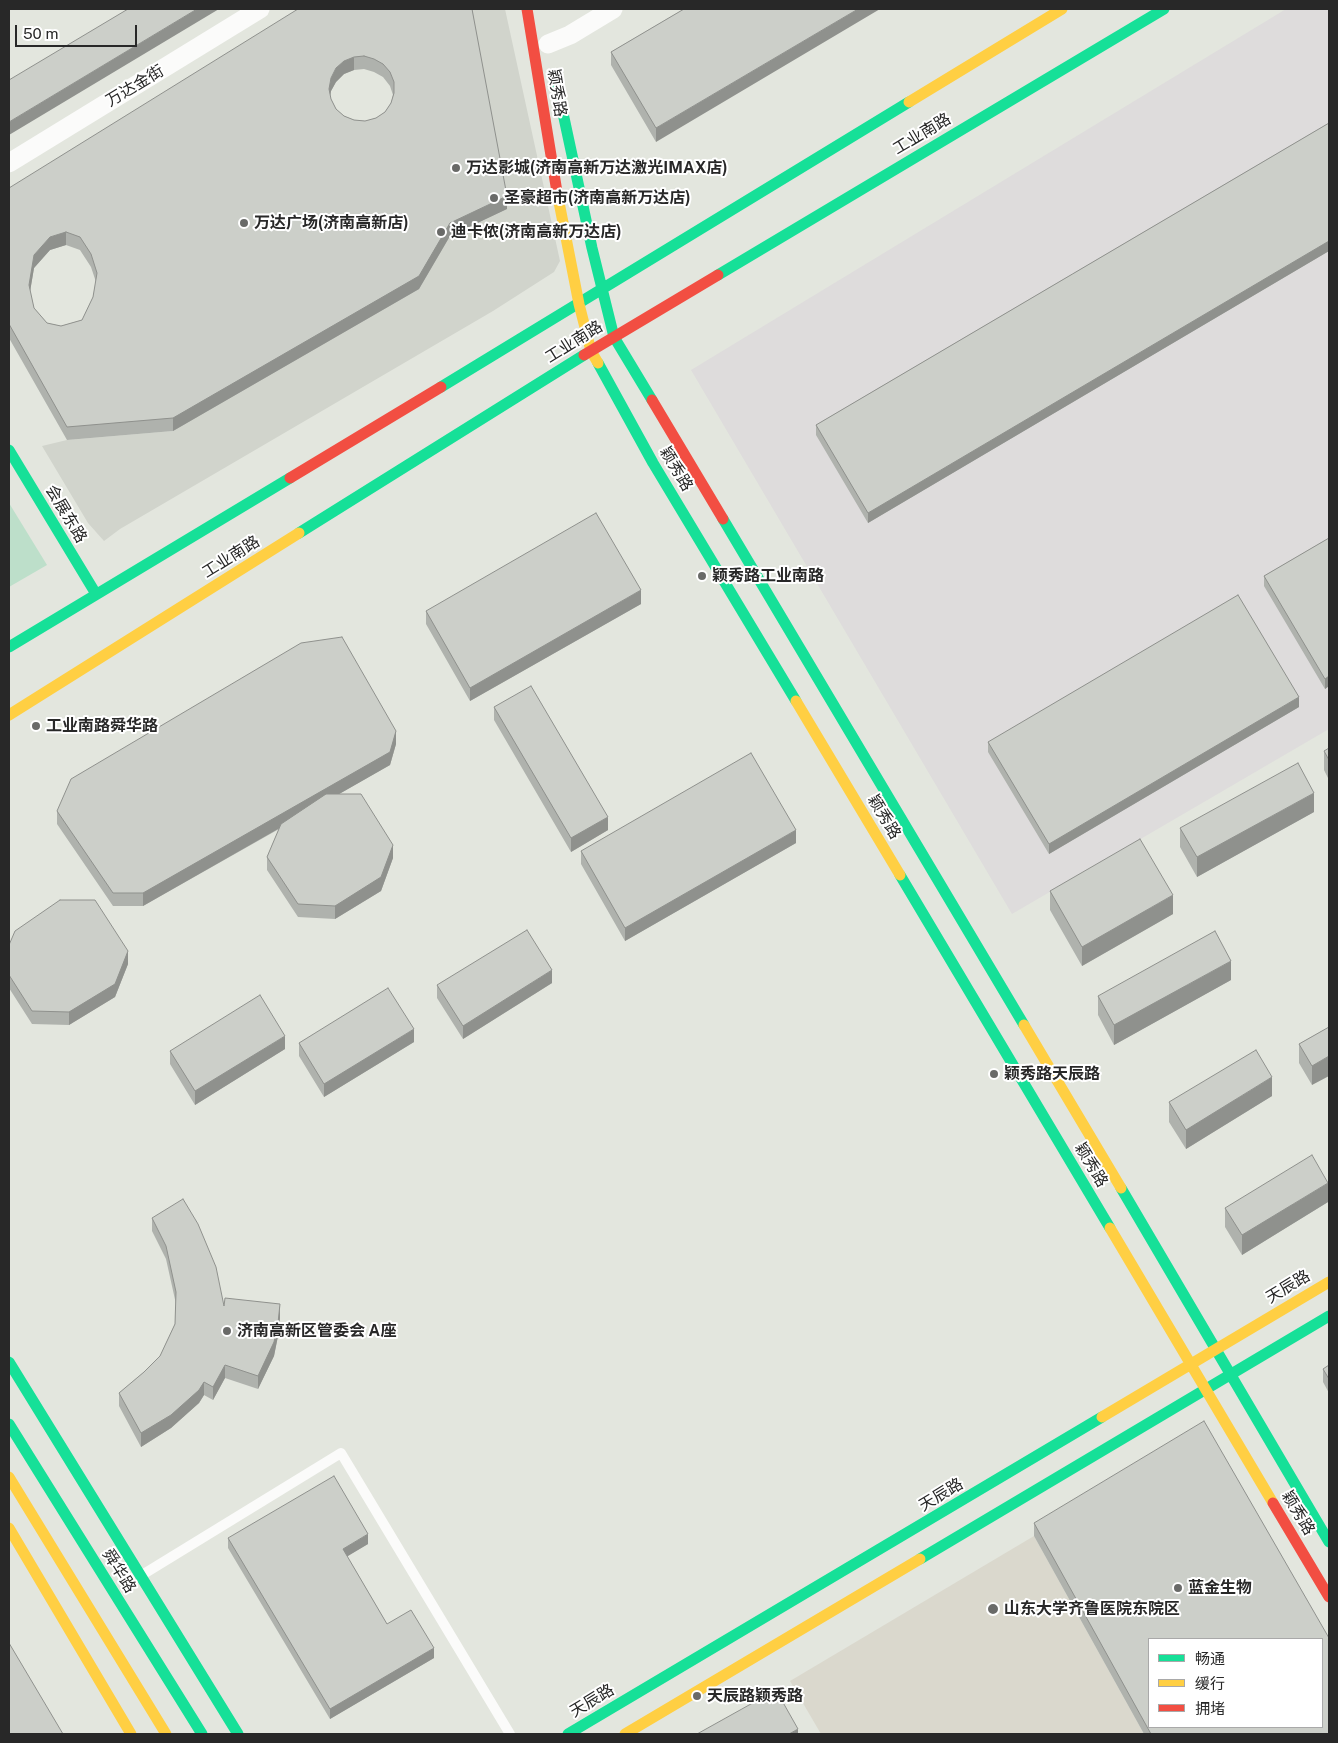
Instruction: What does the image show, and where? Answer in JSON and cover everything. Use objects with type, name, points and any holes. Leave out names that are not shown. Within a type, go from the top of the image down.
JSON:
[{"type":"main road","name":"颖秀路","points":[[528,9],[554,178],[579,304],[591,351],[653,463],[720,572],[1329,1597]]},
{"type":"main road","name":"工业南路","points":[[9,647],[579,304],[1062,9]]},
{"type":"main road","name":"工业南路","points":[[9,715],[591,351],[1164,9]]},
{"type":"main road","name":"颖秀路","points":[[549,47],[614,337],[935,874],[1329,1542]]},
{"type":"main road","name":"会展东路","points":[[9,450],[96,594]]},
{"type":"main road","name":"天辰路","points":[[568,1734],[1329,1282]]},
{"type":"main road","points":[[625,1734],[1329,1316]]},
{"type":"main road","points":[[9,1362],[238,1734]]},
{"type":"main road","name":"舜华路","points":[[9,1424],[202,1734]]},
{"type":"main road","points":[[9,1477],[166,1734]]},
{"type":"main road","points":[[9,1528],[131,1734]]},
{"type":"street","name":"万达金街","points":[[9,163],[260,9]]},
{"type":"street","points":[[549,47],[613,9]]},
{"type":"lane","points":[[141,1576],[341,1453],[510,1734]]},
{"type":"shaded area","points":[[470,9],[505,9],[560,261],[554,272],[493,311],[120,529],[104,541],[88,523],[42,446],[67,440],[173,431],[450,236],[507,209]]},
{"type":"shaded area","points":[[1286,9],[1329,9],[1329,729],[1012,914],[691,370]]},
{"type":"shaded area","name":"山东大学齐鲁医院东院区","points":[[1034,1536],[1144,1734],[821,1734],[790,1681]]},
{"type":"green space","points":[[9,503],[47,565],[9,587]]},
{"type":"building","points":[[128,9],[197,9],[9,122],[9,80]]},
{"type":"building","name":"万达广场(济南高新店)","points":[[298,9],[472,9],[507,196],[450,223],[419,276],[173,418],[67,427],[9,324],[9,188]],"holes":[[[364,56],[383,64],[390,72],[394,82],[394,93],[391,103],[385,112],[376,118],[365,121],[354,120],[344,116],[336,109],[329,89],[331,78],[336,68],[344,61]],[[66,232],[80,237],[91,254],[97,273],[93,297],[82,320],[61,326],[47,323],[34,308],[29,285],[34,255],[50,237]]]},
{"type":"building","points":[[684,9],[858,9],[656,128],[611,52]]},
{"type":"building","points":[[1329,123],[1329,241],[868,513],[816,425]]},
{"type":"building","points":[[596,513],[641,590],[470,688],[426,611]]},
{"type":"building","points":[[1329,538],[1329,676],[1325,679],[1264,576]]},
{"type":"building","points":[[1238,595],[1299,697],[1049,844],[988,742]]},
{"type":"building","points":[[342,637],[396,731],[390,752],[143,893],[113,893],[57,811],[71,779],[301,643]]},
{"type":"building","points":[[531,686],[608,817],[571,838],[494,707]]},
{"type":"building","points":[[1329,748],[1329,760],[1324,751]]},
{"type":"building","points":[[751,753],[796,830],[625,928],[581,851]]},
{"type":"building","points":[[1298,763],[1314,793],[1197,857],[1180,828]]},
{"type":"building","points":[[326,794],[361,794],[393,845],[381,877],[335,906],[298,904],[267,857],[281,824]]},
{"type":"building","points":[[1140,839],[1173,895],[1082,947],[1050,891]]},
{"type":"building","points":[[60,900],[95,900],[128,951],[115,984],[69,1012],[32,1011],[9,975],[9,945],[15,931]]},
{"type":"building","points":[[527,930],[552,970],[463,1026],[437,985]]},
{"type":"building","points":[[1215,931],[1231,961],[1114,1025],[1098,996]]},
{"type":"building","points":[[388,988],[414,1029],[324,1084],[299,1043]]},
{"type":"building","points":[[260,995],[285,1036],[195,1091],[170,1051]]},
{"type":"building","points":[[1329,1027],[1329,1056],[1312,1066],[1299,1044]]},
{"type":"building","points":[[1256,1050],[1272,1077],[1186,1130],[1169,1102]]},
{"type":"building","points":[[1312,1155],[1328,1183],[1242,1235],[1225,1208]]},
{"type":"building","name":"济南高新区管委会 A座","points":[[183,1199],[198,1224],[216,1267],[224,1306],[225,1298],[280,1304],[278,1323],[274,1342],[258,1376],[225,1365],[213,1387],[204,1382],[199,1390],[171,1415],[141,1433],[119,1393],[160,1356],[175,1324],[176,1292],[166,1246],[152,1218]]},
{"type":"building","points":[[1329,1365],[1329,1379],[1323,1369]]},
{"type":"building","name":"蓝金生物","points":[[1204,1421],[1329,1638],[1329,1733],[1151,1734],[1034,1523]]},
{"type":"building","points":[[334,1476],[368,1534],[343,1549],[387,1624],[411,1610],[434,1648],[330,1709],[228,1538]]},
{"type":"building","points":[[9,1643],[63,1734],[9,1734]]},
{"type":"building","points":[[776,1690],[798,1729],[789,1734],[697,1734]]},
{"type":"traffic: fast","points":[[718,275],[1164,9]]},
{"type":"traffic: fast","points":[[555,76],[592,248],[614,337],[652,400]]},
{"type":"traffic: fast","points":[[441,387],[909,102]]},
{"type":"traffic: fast","points":[[299,533],[584,355]]},
{"type":"traffic: fast","points":[[598,363],[653,463],[796,701]]},
{"type":"traffic: fast","points":[[9,450],[96,594]]},
{"type":"traffic: fast","points":[[9,647],[290,478]]},
{"type":"traffic: fast","points":[[723,519],[1024,1025]]},
{"type":"traffic: fast","points":[[900,875],[1110,1228]]},
{"type":"traffic: fast","points":[[1121,1188],[1329,1542]]},
{"type":"traffic: fast","points":[[920,1559],[1329,1316]]},
{"type":"traffic: fast","points":[[9,1362],[238,1734]]},
{"type":"traffic: fast","points":[[568,1734],[1102,1417]]},
{"type":"traffic: fast","points":[[9,1424],[202,1734]]},
{"type":"traffic: slow","points":[[909,102],[1062,9]]},
{"type":"traffic: slow","points":[[557,192],[579,304],[591,351],[598,363]]},
{"type":"traffic: slow","points":[[9,715],[299,533]]},
{"type":"traffic: slow","points":[[796,701],[900,875]]},
{"type":"traffic: slow","points":[[1024,1025],[1121,1188]]},
{"type":"traffic: slow","points":[[1110,1228],[1273,1503]]},
{"type":"traffic: slow","points":[[1102,1417],[1329,1282]]},
{"type":"traffic: slow","points":[[9,1477],[166,1734]]},
{"type":"traffic: slow","points":[[9,1528],[131,1734]]},
{"type":"traffic: slow","points":[[625,1734],[920,1559]]},
{"type":"traffic: jam","points":[[527,9],[557,192]]},
{"type":"traffic: jam","points":[[584,355],[718,275]]},
{"type":"traffic: jam","points":[[290,478],[441,387]]},
{"type":"traffic: jam","points":[[652,400],[723,519]]},
{"type":"traffic: jam","points":[[1273,1503],[1329,1597]]},
{"type":"place","name":"万达影城(济南高新万达激光IMAX店)","points":[[456,168]]},
{"type":"place","name":"圣豪超市(济南高新万达店)","points":[[494,198]]},
{"type":"place","name":"万达广场(济南高新店)","points":[[244,223]]},
{"type":"place","name":"迪卡侬(济南高新万达店)","points":[[441,232]]},
{"type":"place","name":"颖秀路工业南路","points":[[702,576]]},
{"type":"place","name":"工业南路舜华路","points":[[36,726]]},
{"type":"place","name":"颖秀路天辰路","points":[[994,1074]]},
{"type":"place","name":"济南高新区管委会 A座","points":[[227,1331]]},
{"type":"place","name":"蓝金生物","points":[[1178,1588]]},
{"type":"place","name":"山东大学齐鲁医院东院区","points":[[993,1609]]},
{"type":"place","name":"天辰路颖秀路","points":[[697,1696]]}]
